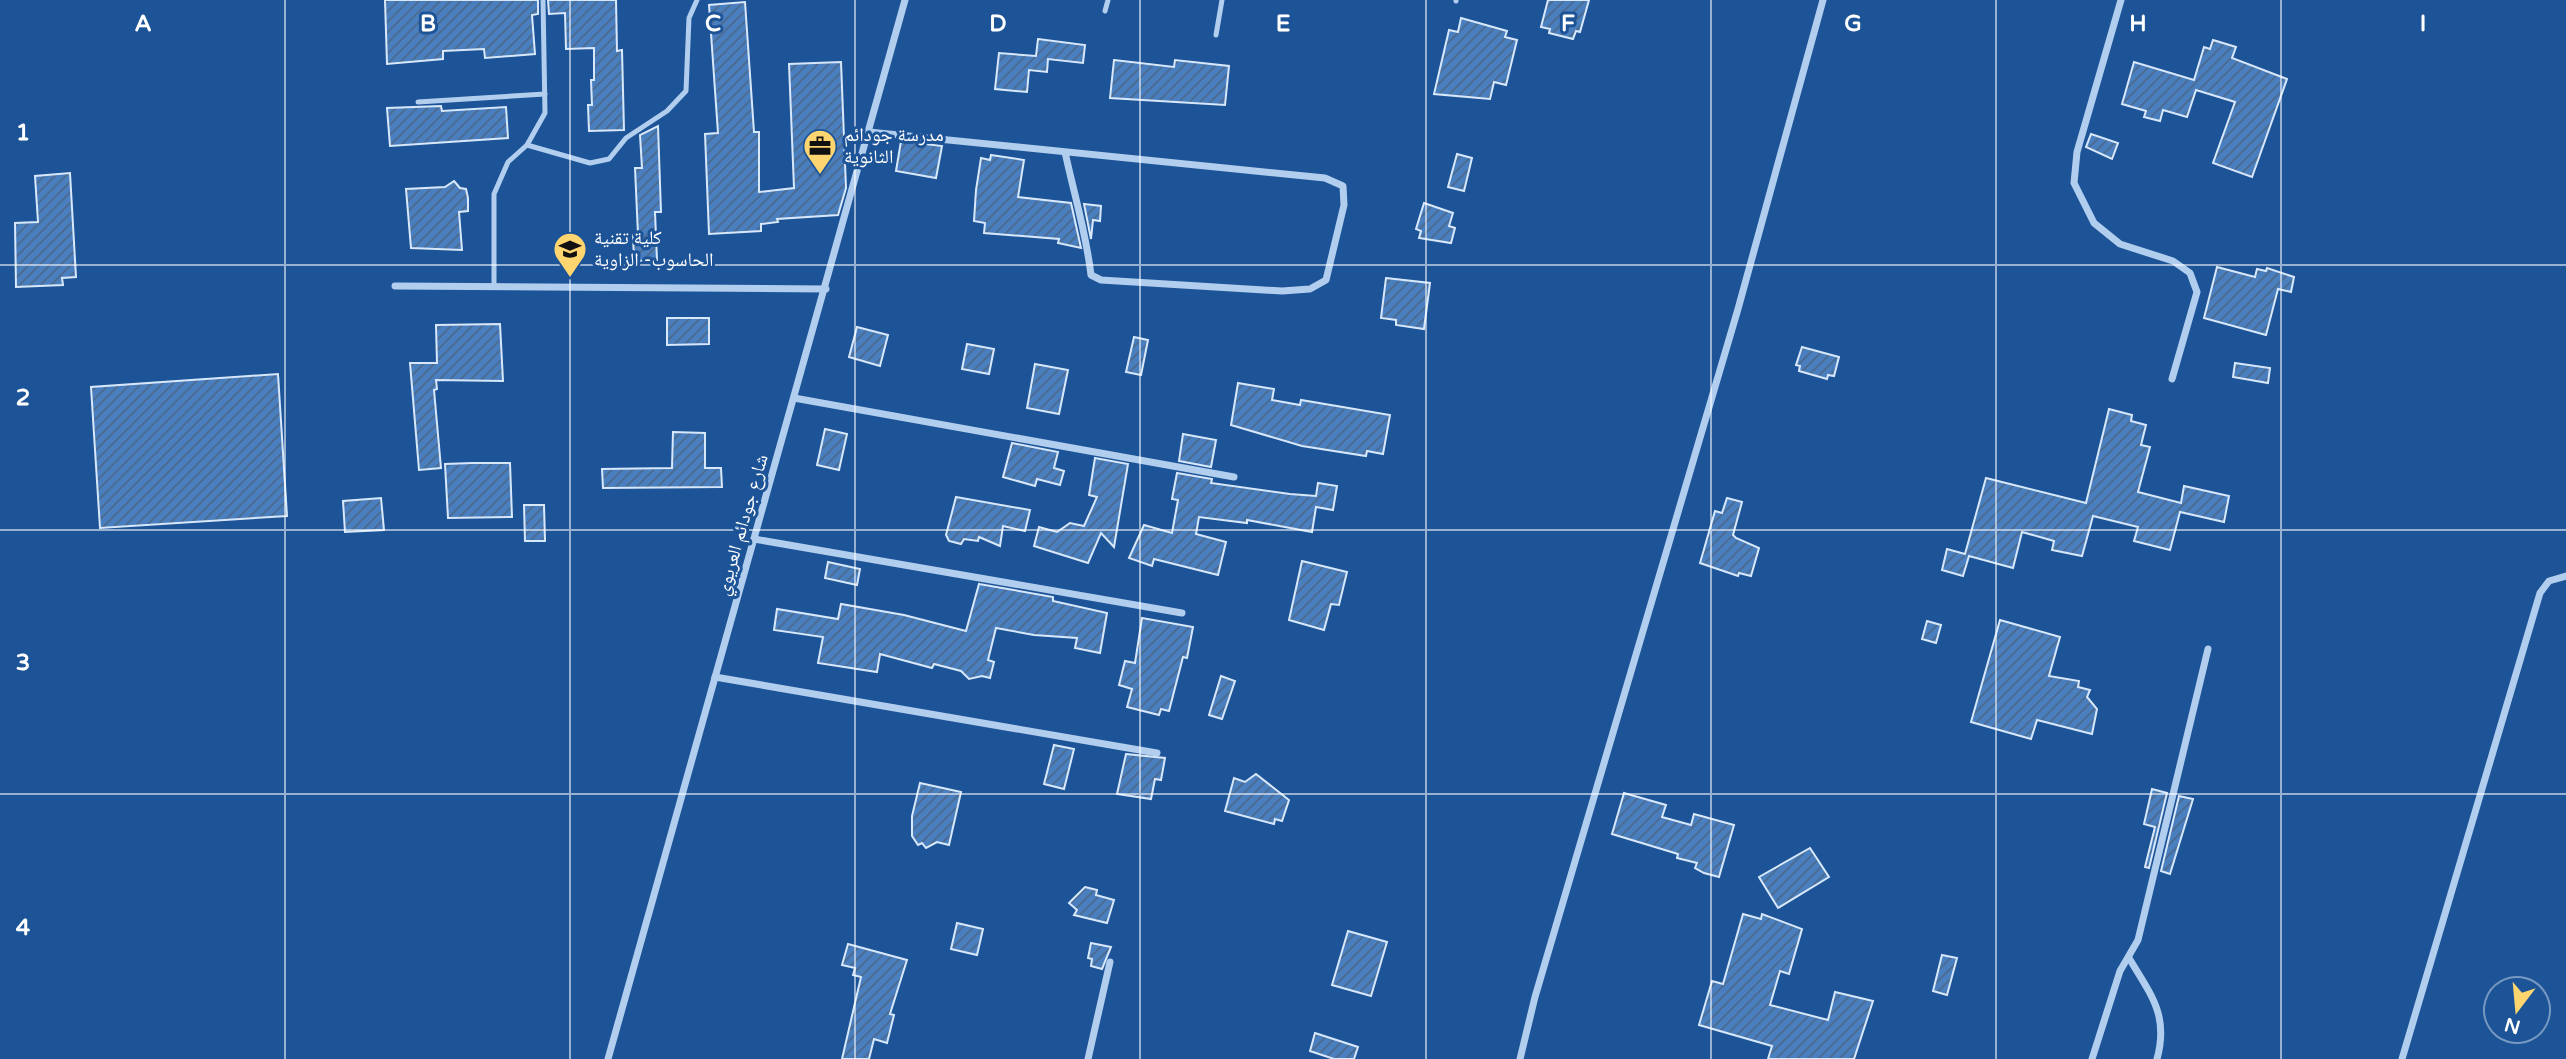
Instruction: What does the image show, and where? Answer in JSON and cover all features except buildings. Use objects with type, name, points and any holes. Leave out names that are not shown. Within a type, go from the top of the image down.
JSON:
[{"type":"street","name":"شارع جودائم العريوي","points":[[608,1059],[905,0]]},
{"type":"street","points":[[1520,1059],[1539,984],[1738,309],[1823,0]]},
{"type":"street","points":[[2121,0],[2077,152],[2074,183],[2094,223],[2120,244],[2173,261],[2190,273],[2197,292],[2172,379]]},
{"type":"street","points":[[869,132],[1325,178],[1343,186],[1344,205],[1326,279],[1310,289],[1283,291],[1101,280],[1091,275],[1086,230],[1075,202],[1065,152]]},
{"type":"street","points":[[395,286],[826,289]]},
{"type":"street","points":[[794,398],[1234,477]]},
{"type":"street","points":[[754,539],[1182,613]]},
{"type":"street","points":[[2402,1059],[2540,593],[2549,581],[2566,576]]},
{"type":"street","points":[[2092,1059],[2120,971],[2138,940],[2208,649]]},
{"type":"street","points":[[715,677],[1157,753]]},
{"type":"street","points":[[2129,958],[2160,1014],[2162,1038],[2157,1059]]},
{"type":"street","points":[[1088,1059],[1110,961]]},
{"type":"lane","points":[[494,287],[494,194],[508,162],[527,145],[545,113],[543,0]]},
{"type":"lane","points":[[527,145],[590,163],[609,159],[626,138],[667,111],[686,92],[689,18],[698,0]]},
{"type":"lane","points":[[1105,11],[1108,0]]},
{"type":"lane","points":[[1216,34],[1222,0]]},
{"type":"lane","points":[[418,102],[545,94]]},
{"type":"place","name":"مدرسة جودائم الثانوية","points":[[820,176]]},
{"type":"place","name":"كلية تقنية الحاسوب- الزاوية","points":[[570,279]]}]
